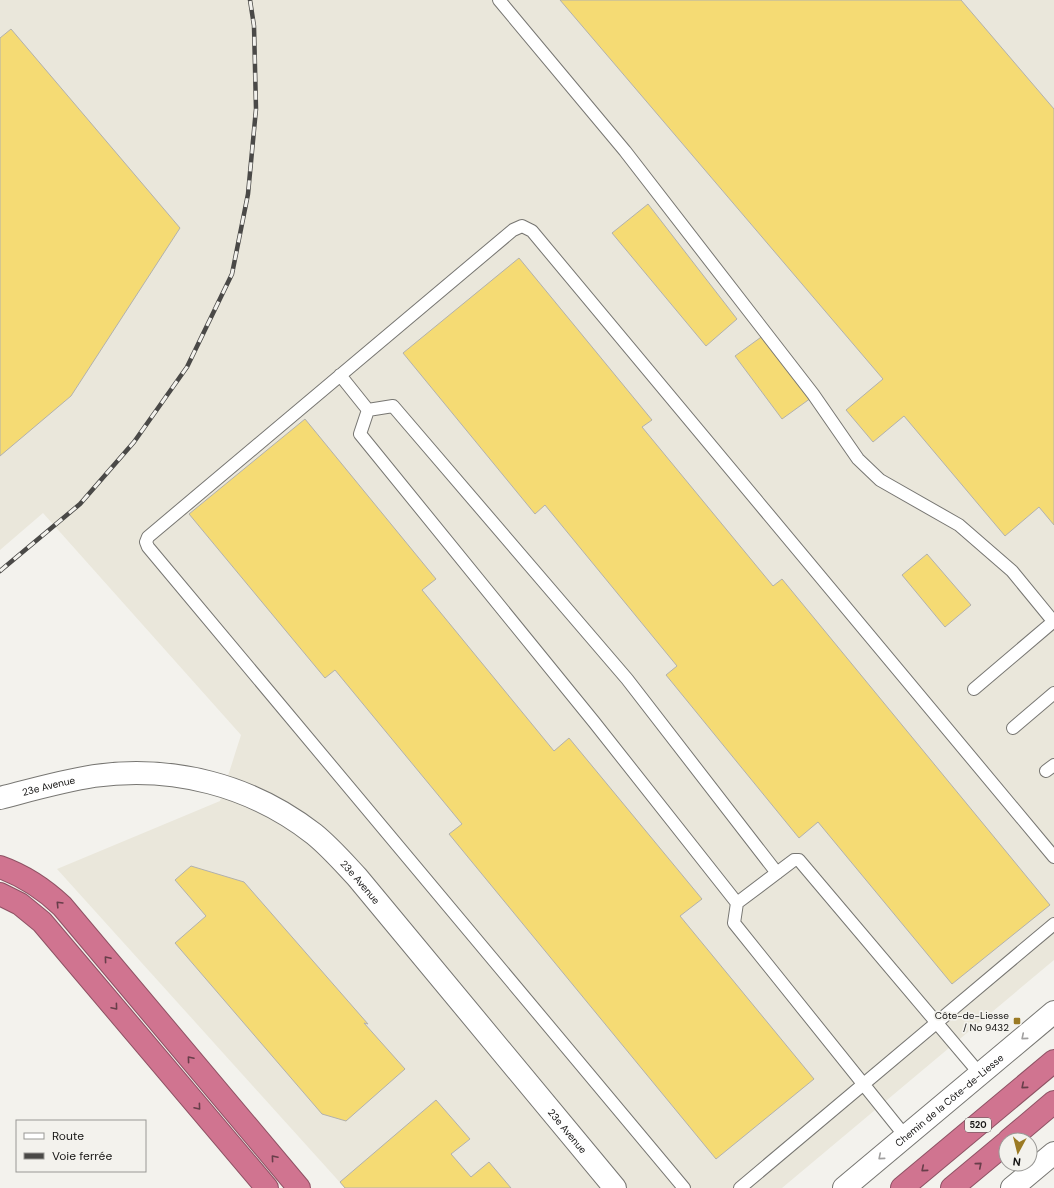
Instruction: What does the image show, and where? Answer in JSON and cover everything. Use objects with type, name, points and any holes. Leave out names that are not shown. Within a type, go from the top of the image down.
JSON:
[{"type":"highway","points":[[0,867],[26,878],[40,886],[62,906],[299,1188]]},
{"type":"highway","points":[[0,894],[20,904],[42,922],[267,1188]]},
{"type":"highway","name":"520","points":[[902,1188],[1054,1061]]},
{"type":"highway","points":[[1018,1132],[1054,1102]]},
{"type":"highway","points":[[952,1188],[998,1150]]},
{"type":"street","name":"23e Avenue","points":[[0,798],[95,776],[132,773],[169,774],[230,787],[299,823],[329,848],[357,877],[615,1188]]},
{"type":"street","name":"Chemin de la Côte-de-Liesse","points":[[844,1188],[1054,1012]]},
{"type":"street","points":[[1012,1188],[1054,1153]]},
{"type":"lane","points":[[499,0],[625,151],[813,394],[858,459],[880,480],[959,525],[1012,571],[1054,621],[974,688]]},
{"type":"lane","points":[[684,1188],[148,547],[146,542],[148,537],[513,230],[522,226],[532,231],[1054,857]]},
{"type":"lane","points":[[340,375],[368,410]]},
{"type":"lane","points":[[368,410],[393,406],[627,679],[777,873]]},
{"type":"lane","points":[[368,410],[360,434],[589,716],[737,903]]},
{"type":"lane","points":[[1013,728],[1054,694]]},
{"type":"lane","points":[[906,1136],[734,923],[737,903],[794,860],[799,860],[804,864],[980,1074]]},
{"type":"lane","points":[[740,1188],[1054,924]]},
{"type":"shaded area","points":[[0,0],[1054,0],[1054,960],[782,1188],[345,1188],[57,869],[220,801],[241,735],[43,513],[0,550]]},
{"type":"building","points":[[560,0],[961,0],[1054,109],[1054,525],[1039,507],[1005,536],[904,416],[873,442],[846,410],[883,379]]},
{"type":"building","points":[[11,29],[180,228],[71,396],[0,456],[0,38]]},
{"type":"building","points":[[648,204],[737,319],[706,346],[612,233]]},
{"type":"building","points":[[519,258],[652,420],[642,427],[773,586],[782,579],[1050,905],[952,984],[818,822],[799,838],[666,675],[677,666],[545,505],[535,514],[403,353]]},
{"type":"building","points":[[764,335],[811,398],[782,419],[735,356]]},
{"type":"building","points":[[305,419],[436,579],[422,590],[554,751],[569,738],[702,899],[680,916],[814,1079],[716,1159],[449,834],[462,824],[335,670],[325,678],[189,514]]},
{"type":"building","points":[[927,554],[971,605],[945,627],[902,575]]},
{"type":"building","points":[[191,866],[244,882],[368,1024],[364,1023],[405,1069],[346,1121],[322,1114],[175,943],[206,916],[175,880]]},
{"type":"building","points":[[436,1100],[470,1139],[451,1154],[471,1177],[489,1162],[511,1188],[345,1188],[340,1182]]},
{"type":"railway","points":[[0,571],[80,504],[134,442],[187,367],[232,274],[248,194],[256,109],[254,26],[250,0]]},
{"type":"place","name":"Côte-de-Liesse / No 9432","points":[[1017,1021]]}]
